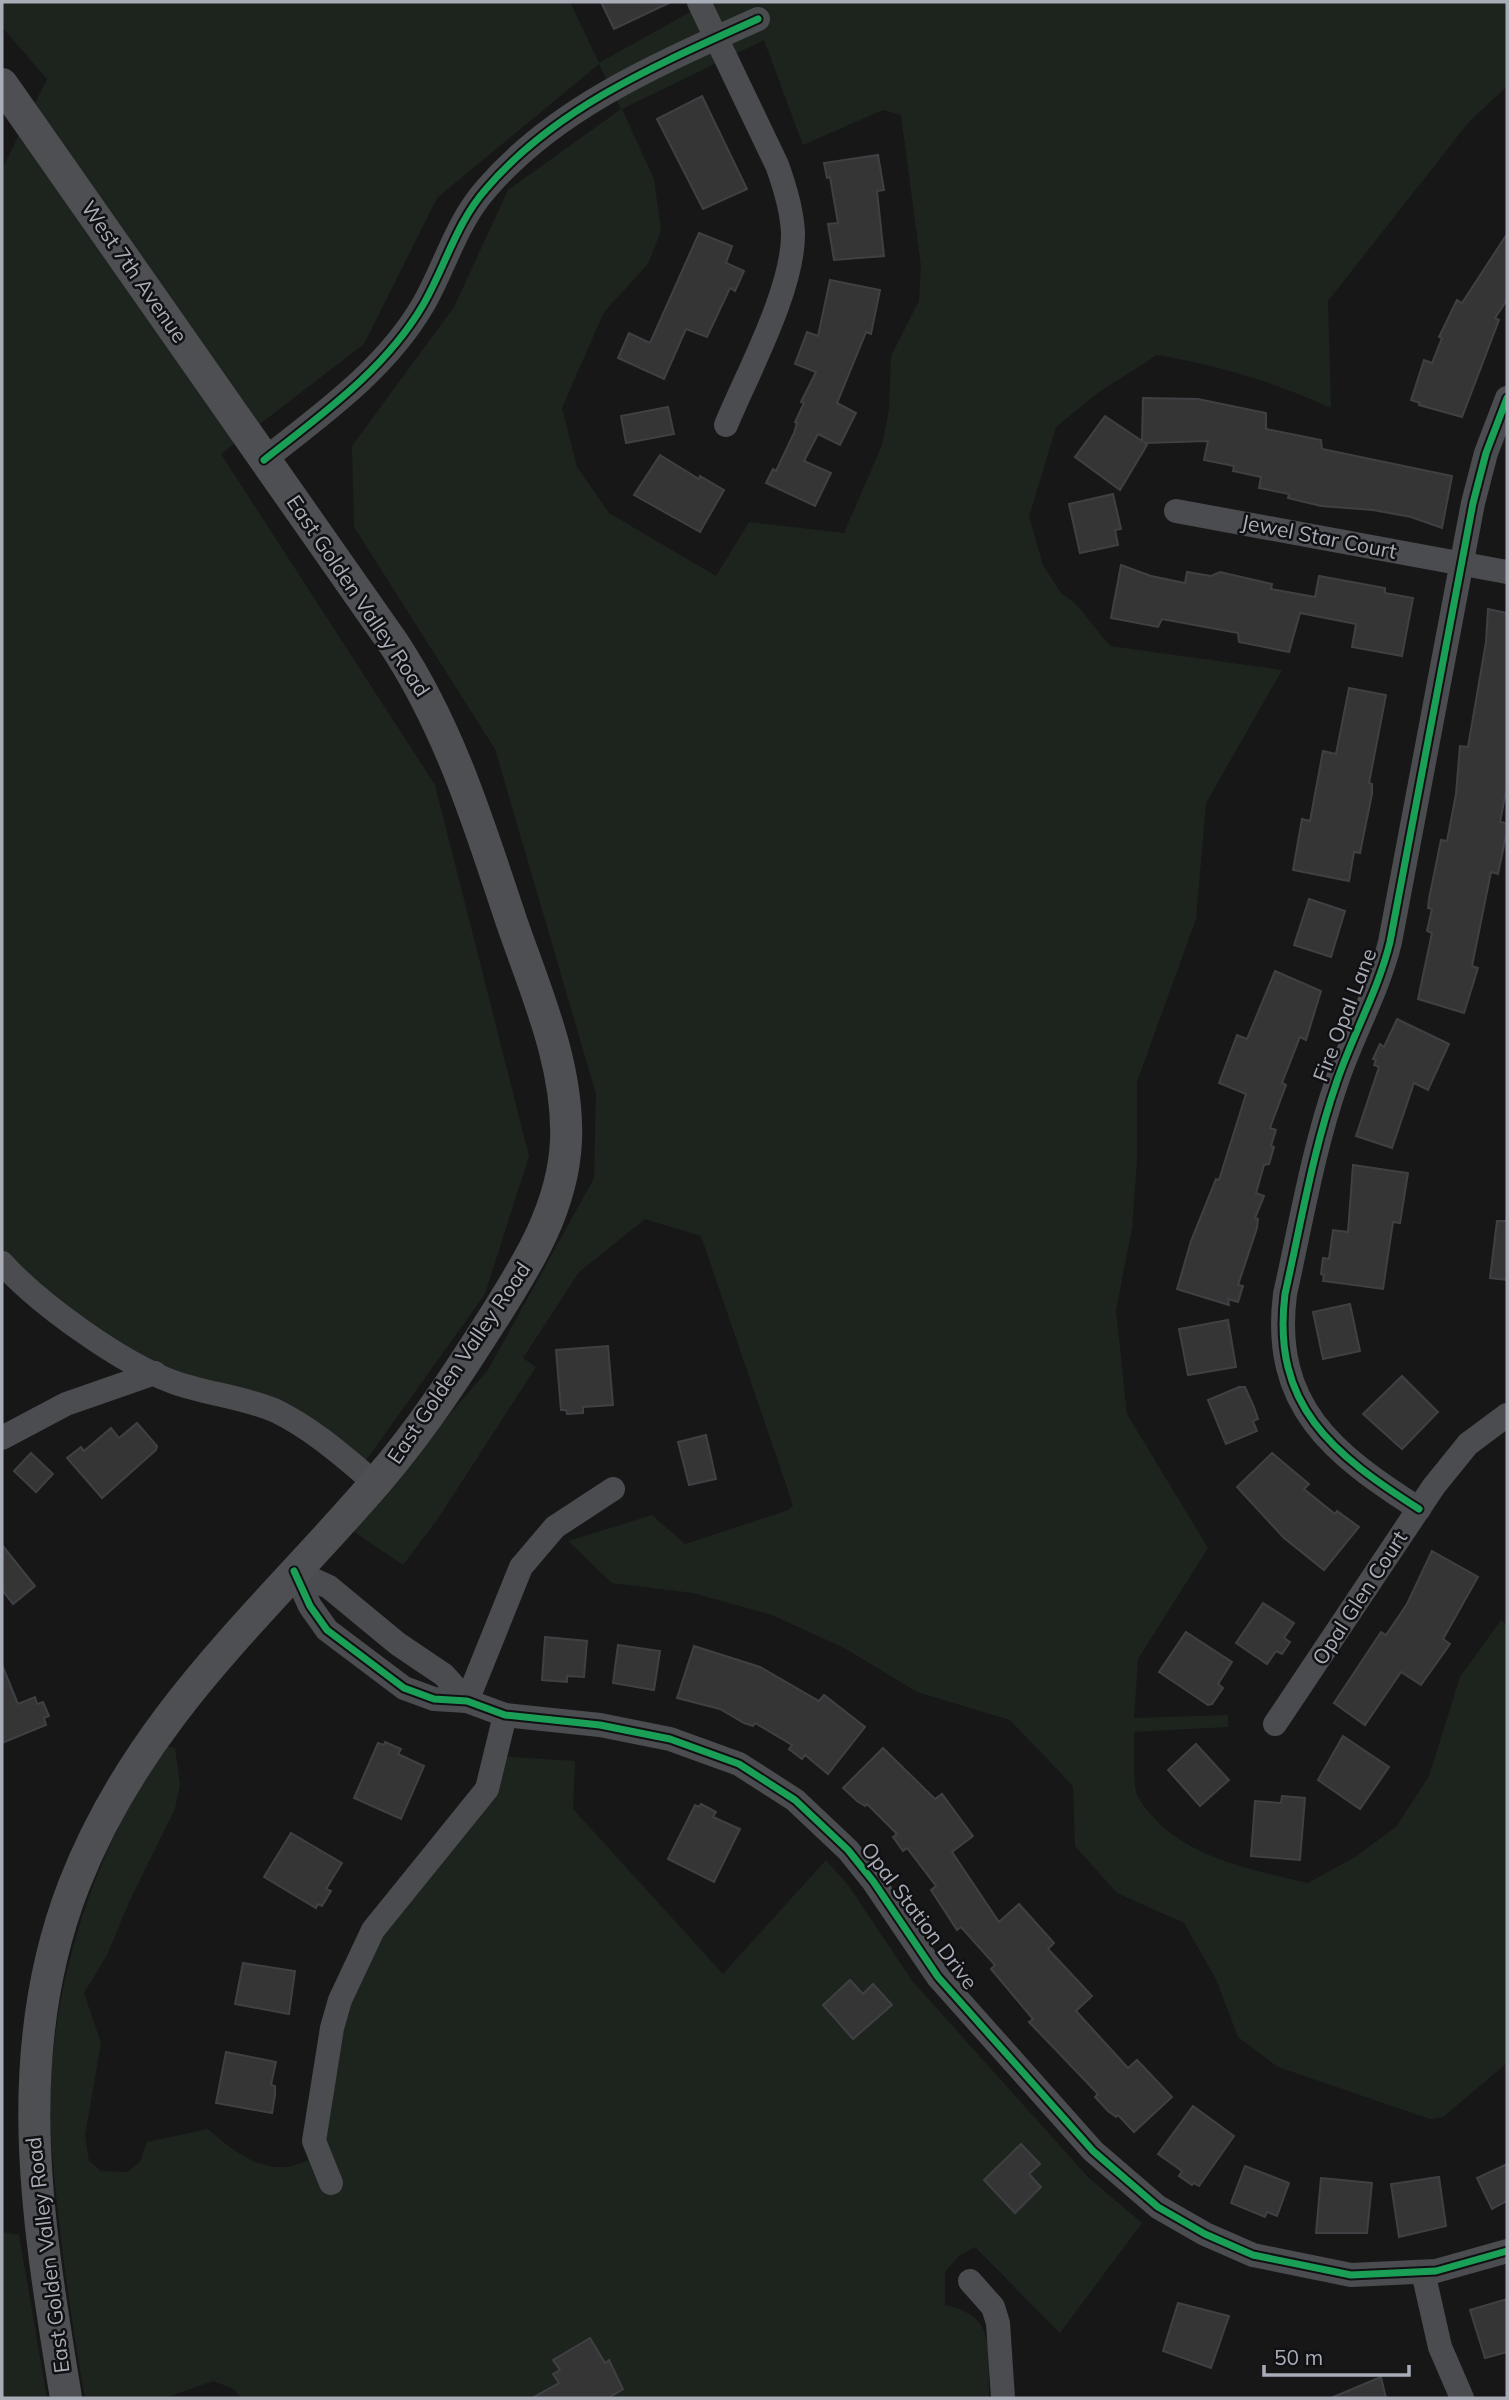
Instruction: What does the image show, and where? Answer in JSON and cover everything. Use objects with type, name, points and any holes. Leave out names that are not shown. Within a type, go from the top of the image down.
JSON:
[{"type":"main road","name":"West 7th Avenue","points":[[2,84],[264,460]]},
{"type":"main road","name":"East Golden Valley Road","points":[[66,2398],[44,2261],[32,2101],[43,1993],[72,1890],[93,1841],[134,1766],[189,1689],[375,1483],[425,1420],[467,1357],[512,1288],[541,1236],[559,1188],[566,1138],[562,1084],[555,1052],[463,780],[433,707],[394,644],[264,460]]},
{"type":"street","points":[[699,2],[777,166],[786,190],[793,234],[785,280],[726,425]]},
{"type":"street","points":[[264,460],[348,393],[390,350],[422,305],[468,212],[502,170],[545,131],[585,104],[758,19]]},
{"type":"street","name":"Fire Opal Lane","points":[[1419,1509],[1355,1467],[1327,1441],[1306,1414],[1291,1383],[1283,1352],[1282,1322],[1325,1119],[1337,1081],[1383,971],[1388,952],[1461,564],[1486,453],[1507,398]]},
{"type":"street","name":"Jewel Star Court","points":[[1176,510],[1507,572]]},
{"type":"street","points":[[2,1263],[86,1333],[171,1381],[273,1410],[302,1426],[375,1483]]},
{"type":"street","points":[[2,1438],[66,1404],[155,1373]]},
{"type":"street","name":"Opal Glen Court","points":[[1275,1724],[1419,1509],[1468,1444],[1507,1415]]},
{"type":"street","points":[[467,1701],[521,1567],[555,1527],[613,1489]]},
{"type":"street","name":"Opal Station Drive","points":[[294,1571],[329,1587],[398,1644],[444,1675],[467,1701]]},
{"type":"street","name":"Opal Station Drive","points":[[294,1571],[310,1606],[327,1630],[349,1650],[404,1688],[434,1699],[467,1701],[505,1715],[600,1725],[670,1738],[738,1764],[795,1800],[848,1850],[873,1881],[938,1977],[1093,2151],[1158,2207],[1205,2234],[1253,2255],[1350,2275],[1423,2272],[1476,2262],[1507,2251]]},
{"type":"street","points":[[331,2183],[314,2141],[332,2028],[340,2000],[373,1930],[487,1788],[505,1715]]},
{"type":"street","points":[[1423,2272],[1440,2347],[1462,2398]]},
{"type":"street","points":[[970,2281],[988,2298],[996,2315],[1003,2398]]},
{"type":"shaded area","points":[[2,2],[570,2],[599,63],[708,2],[1507,2],[1507,86],[1468,123],[1328,301],[1331,408],[1246,376],[1157,355],[1099,392],[1056,427],[1029,517],[1043,565],[1061,593],[1075,603],[1110,646],[1282,670],[1206,803],[1196,919],[1137,1082],[1137,1160],[1132,1228],[1116,1311],[1127,1414],[1208,1548],[1138,1659],[1134,1718],[1228,1715],[1228,1727],[1134,1732],[1136,1792],[1153,1817],[1191,1846],[1237,1865],[1308,1883],[1355,1857],[1396,1827],[1429,1776],[1460,1677],[1501,1620],[1507,1625],[1507,2063],[1443,2117],[1430,2119],[1278,2067],[1238,2037],[1216,1979],[1184,1923],[1117,1893],[1075,1846],[1073,1786],[1010,1720],[917,1692],[846,1649],[772,1615],[693,1593],[612,1583],[568,1541],[652,1515],[685,1544],[789,1510],[793,1505],[701,1236],[645,1219],[579,1272],[523,1358],[536,1367],[437,1520],[403,1565],[350,1529],[488,1370],[594,1178],[596,1094],[495,749],[354,527],[352,446],[454,307],[508,190],[621,109],[599,64],[437,198],[364,344],[221,454],[435,785],[529,1156],[485,1294],[359,1470],[328,1444],[171,1381],[2,1263],[2,169],[47,79],[2,27]],"holes":[[[764,40],[803,145],[883,110],[901,115],[921,266],[919,301],[891,356],[889,409],[882,445],[844,533],[749,522],[716,576],[609,513],[577,467],[562,408],[604,312],[648,264],[661,231],[654,179],[622,109]]]},
{"type":"shaded area","points":[[166,1746],[175,1748],[180,1784],[175,1809],[129,1902],[108,1953],[84,1993],[101,2043],[85,2135],[89,2161],[101,2171],[127,2172],[140,2162],[147,2142],[208,2129],[243,2156],[264,2165],[290,2166],[318,2156],[340,2000],[496,1756],[575,1761],[573,1809],[723,1974],[826,1860],[848,1885],[913,1982],[1089,2178],[1142,2223],[1060,2333],[975,2247],[959,2256],[945,2272],[945,2305],[962,2310],[982,2327],[988,2352],[989,2398],[241,2398],[234,2389],[213,2381],[165,2398],[85,2398],[65,2271],[52,2154],[50,2088],[54,2043],[72,1953],[101,1866],[141,1784]]},
{"type":"shaded area","points":[[2,2232],[19,2235],[47,2398],[2,2398]]},
{"type":"building","points":[[601,2],[671,2],[614,29]]},
{"type":"building","points":[[702,96],[747,189],[703,209],[657,119]]},
{"type":"building","points":[[878,155],[884,190],[877,191],[884,256],[834,260],[828,224],[838,223],[830,177],[827,178],[824,163]]},
{"type":"building","points":[[699,233],[732,246],[726,263],[744,271],[735,291],[730,288],[707,337],[686,329],[664,379],[618,358],[629,333],[650,343]]},
{"type":"building","points":[[1507,234],[1507,300],[1495,318],[1499,320],[1462,417],[1419,405],[1420,403],[1411,400],[1424,360],[1432,363],[1442,338],[1439,337],[1457,300],[1462,303]]},
{"type":"building","points":[[830,280],[880,290],[871,334],[866,332],[837,403],[856,413],[840,445],[818,434],[804,461],[831,473],[815,506],[766,483],[773,469],[776,471],[794,433],[795,422],[804,403],[801,402],[816,372],[795,364],[807,332],[818,336]]},
{"type":"building","points":[[1143,398],[1198,399],[1266,413],[1266,429],[1321,440],[1322,449],[1452,476],[1442,528],[1411,517],[1373,510],[1321,506],[1288,498],[1289,494],[1259,488],[1261,477],[1233,471],[1234,466],[1204,460],[1208,441],[1145,443],[1147,445],[1120,490],[1075,457],[1105,416],[1142,441]]},
{"type":"building","points":[[668,407],[674,434],[626,443],[621,416]]},
{"type":"building","points":[[660,455],[699,479],[700,476],[724,490],[700,532],[634,495]]},
{"type":"building","points":[[1113,494],[1121,529],[1115,530],[1118,545],[1080,553],[1069,504]]},
{"type":"building","points":[[1121,565],[1151,576],[1185,583],[1187,572],[1211,576],[1220,572],[1272,584],[1271,589],[1315,597],[1319,576],[1385,588],[1385,593],[1413,598],[1402,656],[1352,647],[1356,624],[1300,613],[1289,652],[1239,642],[1238,633],[1162,619],[1158,627],[1111,618]]},
{"type":"building","points":[[1488,609],[1507,613],[1507,786],[1500,822],[1507,823],[1507,831],[1498,874],[1491,872],[1472,966],[1478,968],[1464,1013],[1418,999],[1432,933],[1427,931],[1432,909],[1428,908],[1429,899],[1441,840],[1447,841],[1456,794],[1460,746],[1468,747],[1486,642]]},
{"type":"building","points":[[1349,688],[1386,695],[1369,783],[1372,784],[1372,794],[1360,853],[1354,852],[1349,881],[1293,870],[1302,819],[1310,821],[1323,751],[1336,754]]},
{"type":"building","points":[[1309,899],[1345,911],[1331,957],[1294,945]]},
{"type":"building","points":[[1275,971],[1321,991],[1306,1040],[1300,1037],[1282,1083],[1286,1085],[1270,1128],[1276,1130],[1271,1146],[1274,1147],[1269,1164],[1264,1165],[1256,1193],[1264,1196],[1255,1218],[1258,1219],[1257,1228],[1238,1285],[1243,1286],[1238,1302],[1228,1299],[1229,1305],[1177,1289],[1191,1241],[1216,1179],[1219,1180],[1246,1094],[1219,1083],[1237,1035],[1247,1039]]},
{"type":"building","points":[[1397,1019],[1449,1044],[1428,1090],[1414,1083],[1392,1148],[1356,1136],[1379,1067],[1374,1065],[1376,1060],[1373,1059],[1380,1044],[1384,1047]]},
{"type":"building","points":[[1353,1165],[1408,1173],[1400,1223],[1393,1222],[1383,1289],[1323,1281],[1324,1275],[1321,1274],[1323,1258],[1329,1259],[1333,1230],[1348,1232]]},
{"type":"building","points":[[1497,1221],[1507,1221],[1507,1280],[1490,1278]]},
{"type":"building","points":[[1350,1304],[1360,1351],[1323,1359],[1313,1312]]},
{"type":"building","points":[[1228,1320],[1236,1367],[1188,1375],[1179,1329]]},
{"type":"building","points":[[608,1346],[613,1405],[583,1407],[583,1413],[567,1414],[566,1410],[561,1410],[556,1350]]},
{"type":"building","points":[[1402,1376],[1438,1412],[1402,1449],[1363,1414]]},
{"type":"building","points":[[1245,1387],[1254,1407],[1258,1419],[1253,1421],[1257,1431],[1226,1444],[1208,1400]]},
{"type":"building","points":[[137,1423],[157,1446],[156,1450],[102,1498],[67,1458],[81,1447],[84,1451],[111,1428],[119,1438]]},
{"type":"building","points":[[706,1435],[716,1479],[689,1485],[678,1442]]},
{"type":"building","points":[[31,1453],[53,1474],[36,1492],[14,1471]]},
{"type":"building","points":[[1272,1453],[1309,1484],[1304,1489],[1335,1514],[1337,1511],[1359,1527],[1324,1570],[1284,1538],[1237,1487]]},
{"type":"building","points":[[2,1545],[35,1586],[13,1604],[2,1590]]},
{"type":"building","points":[[1432,1551],[1478,1577],[1443,1639],[1450,1644],[1421,1685],[1401,1672],[1365,1725],[1334,1703],[1381,1632],[1386,1635],[1407,1604]]},
{"type":"building","points":[[1263,1603],[1294,1623],[1284,1638],[1290,1642],[1282,1654],[1276,1651],[1267,1664],[1236,1643]]},
{"type":"building","points":[[1186,1632],[1232,1662],[1218,1684],[1223,1688],[1212,1704],[1208,1705],[1159,1672]]},
{"type":"building","points":[[545,1637],[587,1641],[584,1677],[567,1676],[567,1682],[542,1680]]},
{"type":"building","points":[[618,1645],[660,1651],[654,1690],[613,1683]]},
{"type":"building","points":[[694,1646],[760,1667],[819,1701],[824,1695],[865,1727],[828,1774],[805,1755],[802,1759],[789,1749],[792,1745],[755,1723],[753,1726],[720,1709],[677,1698]]},
{"type":"building","points":[[2,1665],[18,1704],[35,1697],[37,1704],[43,1702],[49,1716],[44,1718],[46,1725],[2,1743]]},
{"type":"building","points":[[1343,1736],[1389,1767],[1360,1809],[1318,1780]]},
{"type":"building","points":[[385,1742],[401,1749],[398,1754],[424,1766],[401,1819],[354,1798],[378,1743],[384,1745]]},
{"type":"building","points":[[1196,1744],[1229,1780],[1200,1806],[1168,1770]]},
{"type":"building","points":[[883,1748],[935,1799],[942,1794],[973,1836],[952,1852],[999,1922],[1019,1904],[1054,1943],[1048,1949],[1092,1996],[1076,2011],[1128,2068],[1137,2060],[1172,2097],[1134,2132],[1118,2115],[1116,2117],[1108,2111],[1095,2097],[1098,2094],[1029,2022],[1033,2019],[991,1969],[995,1965],[961,1927],[957,1930],[931,1890],[936,1886],[907,1848],[903,1851],[893,1837],[897,1834],[867,1804],[865,1806],[857,1801],[843,1788]]},
{"type":"building","points":[[1282,1796],[1305,1798],[1300,1860],[1251,1856],[1255,1801],[1281,1803]]},
{"type":"building","points":[[701,1804],[716,1812],[713,1817],[740,1829],[714,1882],[668,1859],[695,1805],[699,1807]]},
{"type":"building","points":[[291,1833],[342,1863],[326,1889],[331,1891],[322,1906],[318,1904],[316,1908],[264,1877]]},
{"type":"building","points":[[243,1963],[295,1971],[289,2014],[235,2004]]},
{"type":"building","points":[[850,1980],[863,1994],[873,1984],[892,2005],[853,2039],[823,2005]]},
{"type":"building","points":[[226,2052],[276,2062],[271,2085],[275,2086],[272,2113],[216,2103]]},
{"type":"building","points":[[1193,2106],[1234,2136],[1199,2186],[1194,2183],[1192,2185],[1179,2176],[1182,2171],[1158,2154]]},
{"type":"building","points":[[1021,2144],[1040,2164],[1029,2174],[1041,2187],[1015,2213],[984,2180]]},
{"type":"building","points":[[1507,2164],[1507,2201],[1492,2209],[1477,2178]]},
{"type":"building","points":[[1245,2166],[1289,2183],[1277,2216],[1267,2212],[1265,2217],[1231,2203]]},
{"type":"building","points":[[1439,2177],[1446,2226],[1399,2237],[1391,2184]]},
{"type":"building","points":[[1321,2178],[1372,2183],[1367,2233],[1316,2233]]},
{"type":"building","points":[[1507,2299],[1507,2352],[1485,2358],[1470,2310]]},
{"type":"building","points":[[1178,2303],[1229,2316],[1211,2368],[1163,2351]]},
{"type":"building","points":[[590,2338],[605,2363],[609,2360],[623,2389],[608,2398],[532,2398],[559,2383],[553,2374],[560,2370],[553,2360]]},
{"type":"building","points":[[1381,2377],[1386,2398],[1331,2398]]},
{"type":"cycle path","points":[[264,460],[351,390],[390,350],[423,305],[476,202],[514,160],[578,110],[612,89],[758,19]]},
{"type":"cycle path","points":[[1419,1509],[1360,1468],[1335,1446],[1315,1423],[1299,1397],[1288,1367],[1283,1333],[1285,1294],[1314,1160],[1329,1107],[1343,1064],[1379,978],[1390,942],[1473,503],[1486,453],[1507,398]]},
{"type":"cycle path","points":[[294,1571],[310,1606],[327,1630],[404,1688],[434,1699],[467,1701],[505,1715],[600,1725],[670,1739],[739,1764],[795,1800],[848,1850],[873,1881],[938,1977],[1093,2151],[1158,2207],[1205,2234],[1253,2255],[1351,2275],[1436,2271],[1507,2251]]}]
